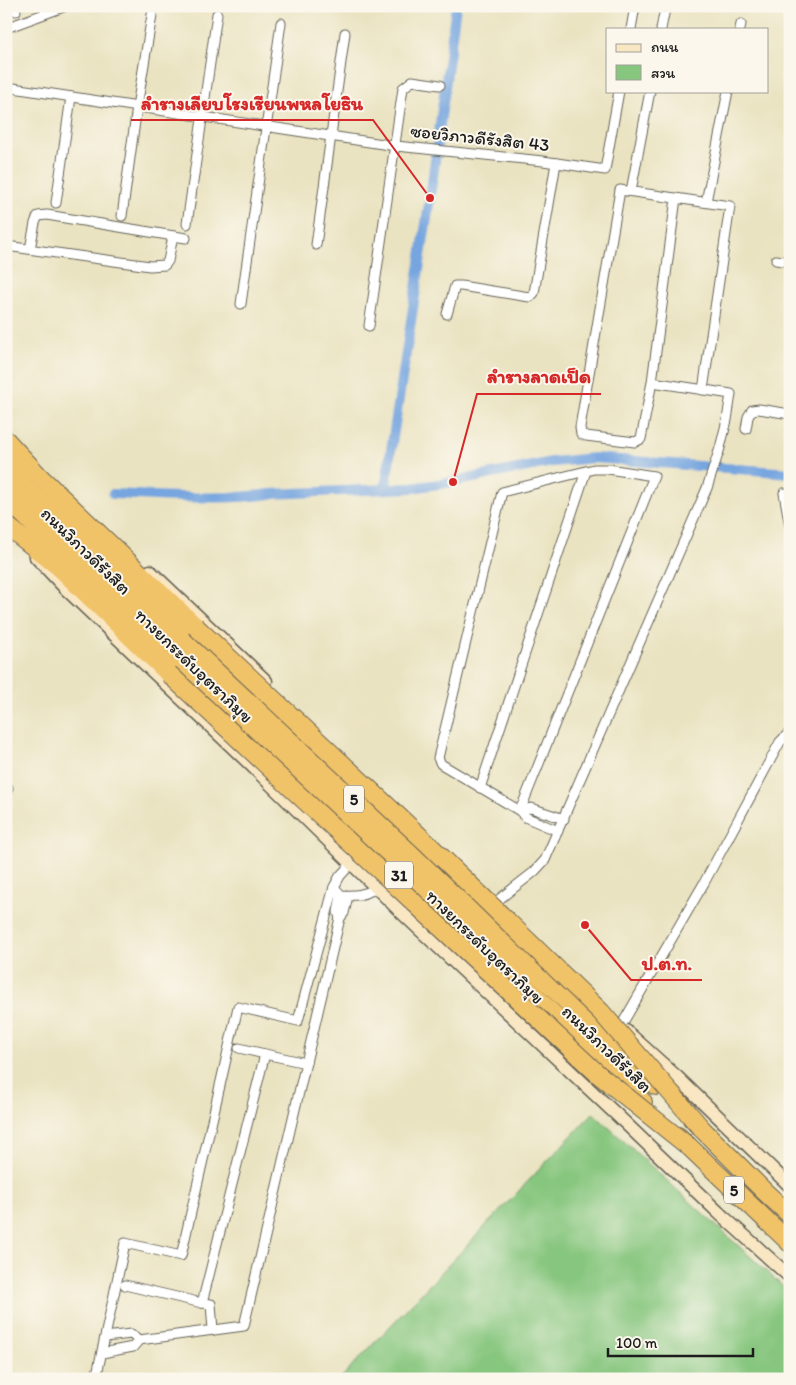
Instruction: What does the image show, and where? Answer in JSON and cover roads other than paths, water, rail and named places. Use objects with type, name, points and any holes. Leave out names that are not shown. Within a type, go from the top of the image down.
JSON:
[{"type":"highway","name":"5","points":[[6,439],[40,478],[428,844],[602,1012],[702,1129]]},
{"type":"highway","name":"ถนนวิภาวดีรังสิต","points":[[6,458],[593,1019],[790,1204]]},
{"type":"highway","name":"ทางยกระดับอุตราภิมุข","points":[[6,469],[702,1129],[790,1215]]},
{"type":"highway","name":"ทางยกระดับอุตราภิมุข","points":[[6,488],[422,885],[688,1146],[790,1242]]},
{"type":"highway","name":"ถนนวิภาวดีรังสิต","points":[[6,500],[460,933],[790,1253]]},
{"type":"highway","name":"5","points":[[6,525],[60,568],[169,674],[598,1074],[688,1146]]},
{"type":"highway","points":[[593,1019],[636,1040]]},
{"type":"main road","name":"ถนนวิภาวดีรังสิต","points":[[6,439],[197,615],[497,901],[621,1026],[790,1186]]},
{"type":"main road","name":"31","points":[[6,525],[66,589],[376,888],[718,1212],[790,1277]]},
{"type":"street","points":[[6,28],[66,6]]},
{"type":"street","points":[[631,28],[635,6]]},
{"type":"street","points":[[778,6],[790,8]]},
{"type":"street","points":[[122,216],[153,9]]},
{"type":"street","points":[[661,28],[665,9]]},
{"type":"street","points":[[187,224],[216,14]]},
{"type":"street","points":[[241,304],[281,23]]},
{"type":"street","points":[[316,245],[345,33]]},
{"type":"street","points":[[370,326],[403,88],[412,81],[440,85]]},
{"type":"street","name":"ซอยวิภาวดีรังสิต 43","points":[[6,91],[13,88],[396,146],[446,150],[605,170],[619,92]]},
{"type":"street","points":[[631,192],[650,92]]},
{"type":"street","points":[[706,202],[728,92]]},
{"type":"street","points":[[56,203],[71,97]]},
{"type":"street","points":[[447,314],[455,286],[523,296],[530,296],[534,293],[556,163]]},
{"type":"street","points":[[676,198],[652,382],[641,439],[636,442],[581,434],[580,427],[620,190],[706,202],[730,206],[703,390]]},
{"type":"street","points":[[30,249],[38,216],[47,215],[186,238]]},
{"type":"street","points":[[6,246],[162,267],[168,261],[173,236]]},
{"type":"street","points":[[776,260],[790,262]]},
{"type":"street","points":[[497,901],[534,872],[546,860],[713,469],[727,420],[731,394],[652,382]]},
{"type":"street","points":[[746,429],[748,417],[752,410],[758,409],[790,414]]},
{"type":"street","points":[[520,811],[654,476],[608,469],[594,469],[502,492],[438,758],[441,764],[520,811],[525,817],[558,831]]},
{"type":"street","points":[[480,788],[586,471]]},
{"type":"street","points":[[784,493],[789,521]]},
{"type":"street","points":[[621,1026],[704,883],[780,742],[790,732]]},
{"type":"street","points":[[520,811],[531,808],[564,819]]},
{"type":"street","points":[[96,1379],[125,1243],[181,1256],[238,1007],[298,1021],[334,887],[340,876],[351,864]]},
{"type":"street","points":[[334,887],[345,895],[355,896],[376,888]]},
{"type":"street","points":[[102,1353],[133,1347],[139,1340],[244,1326],[340,918],[344,913],[345,895]]},
{"type":"street","points":[[239,1048],[306,1063]]},
{"type":"street","points":[[202,1303],[265,1054]]},
{"type":"street","points":[[125,1285],[211,1304],[213,1330]]},
{"type":"street","points":[[105,1337],[132,1334],[139,1340]]},
{"type":"waterway","points":[[385,489],[430,198],[456,6]]},
{"type":"waterway","points":[[113,494],[232,497],[411,488],[453,482],[552,462],[594,458],[790,473]]},
{"type":"place","name":"ลำรางเลียบโรงเรียนพหลโยธิน","points":[[430,198]]},
{"type":"place","name":"ลำรางลาดเป็ด","points":[[453,482]]},
{"type":"place","name":"ป.ต.ท.","points":[[585,925]]}]
